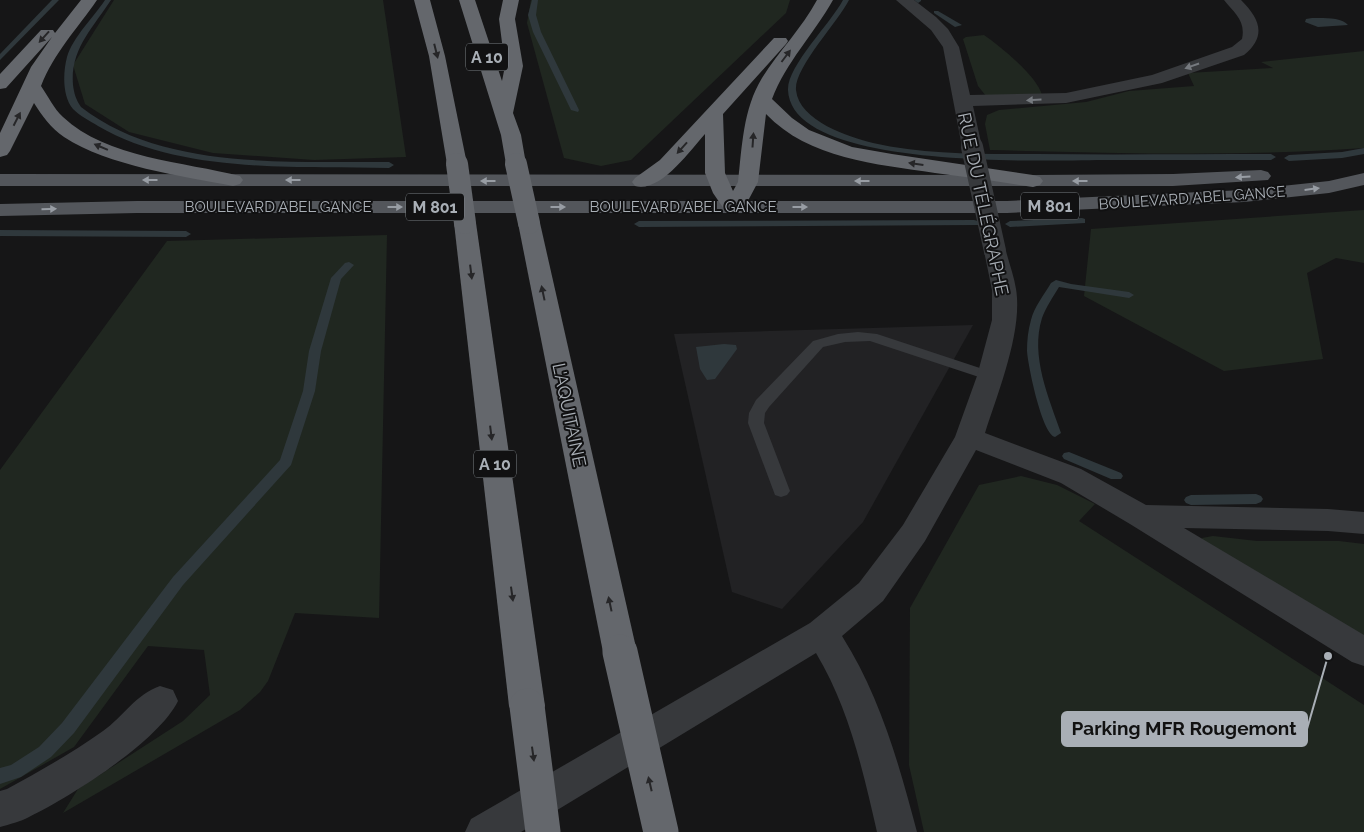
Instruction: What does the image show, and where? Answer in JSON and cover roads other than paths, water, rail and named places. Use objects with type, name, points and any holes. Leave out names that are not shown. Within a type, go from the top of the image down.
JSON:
[{"type":"highway","points":[[0,84],[76,0]]},
{"type":"highway","points":[[0,151],[40,67],[72,20],[89,0]]},
{"type":"highway","name":"L'AQUITAINE","points":[[467,0],[505,115],[620,652],[661,832]]},
{"type":"highway","points":[[505,115],[514,66],[507,19],[511,0]]},
{"type":"highway","points":[[642,182],[667,164],[783,38],[806,9],[810,0]]},
{"type":"highway","points":[[714,112],[717,182],[734,207],[748,182],[756,115],[762,98],[777,68],[814,20],[825,0]]},
{"type":"highway","name":"A 10","points":[[421,1],[437,56],[457,164],[543,832]]},
{"type":"highway","points":[[32,86],[56,122],[88,142],[127,157],[233,180]]},
{"type":"highway","points":[[762,98],[776,115],[788,125],[801,134],[830,146],[888,160],[1034,181]]},
{"type":"main road","name":"BOULEVARD ABEL GANCE","points":[[0,180],[642,182],[1173,180],[1364,170]]},
{"type":"main road","name":"BOULEVARD ABEL GANCE","points":[[0,210],[137,207],[1007,207],[1147,202],[1287,192],[1329,187],[1364,179]]},
{"type":"street","name":"RUE DU TÉLÉGRAPHE","points":[[485,832],[712,696],[822,633],[871,592],[914,533],[969,438],[990,376],[1004,320],[1004,290],[951,47],[947,38],[930,19],[904,0]]},
{"type":"street","name":"RUE DU TÉLÉGRAPHE","points":[[962,101],[1037,100],[1075,96],[1156,79],[1238,51],[1243,49],[1249,38],[1251,22],[1248,16],[1232,0]]},
{"type":"street","points":[[969,438],[1071,476],[1141,516],[1364,652]]},
{"type":"street","points":[[1141,516],[1328,520],[1364,523]]},
{"type":"street","points":[[822,633],[844,666],[876,749],[897,832]]},
{"type":"street","points":[[0,809],[15,805],[74,772],[118,741],[160,701]]},
{"type":"lane","points":[[782,491],[756,423],[757,413],[762,404],[818,344],[831,339],[860,336],[872,337],[990,376]]},
{"type":"waterway","points":[[0,58],[56,0]]},
{"type":"waterway","points":[[108,0],[73,52],[69,68],[69,89],[72,101],[90,117],[119,134],[154,147],[192,155],[275,163],[389,165]]},
{"type":"waterway","points":[[535,0],[532,15],[537,32],[575,110]]},
{"type":"waterway","points":[[846,0],[841,10],[798,70],[793,81],[792,90],[795,101],[802,111],[824,128],[837,134],[875,146],[898,150],[966,156],[1271,157]]},
{"type":"waterway","points":[[936,12],[958,25]]},
{"type":"waterway","points":[[1289,158],[1342,155],[1364,151]]},
{"type":"waterway","points":[[1010,224],[1082,221]]},
{"type":"waterway","points":[[639,224],[974,223]]},
{"type":"waterway","points":[[0,233],[186,234]]},
{"type":"waterway","points":[[0,776],[15,772],[45,752],[68,728],[178,581],[286,462],[309,391],[315,351],[336,278],[349,265]]},
{"type":"waterway","points":[[1055,433],[1041,392],[1034,363],[1033,335],[1036,321],[1043,306],[1056,283],[1070,287],[1129,295]]},
{"type":"waterway","points":[[1069,456],[1116,476]]},
{"type":"waterway","points":[[1191,500],[1256,499]]},
{"type":"place","name":"Parking MFR Rougemont","points":[[1328,656]]}]
